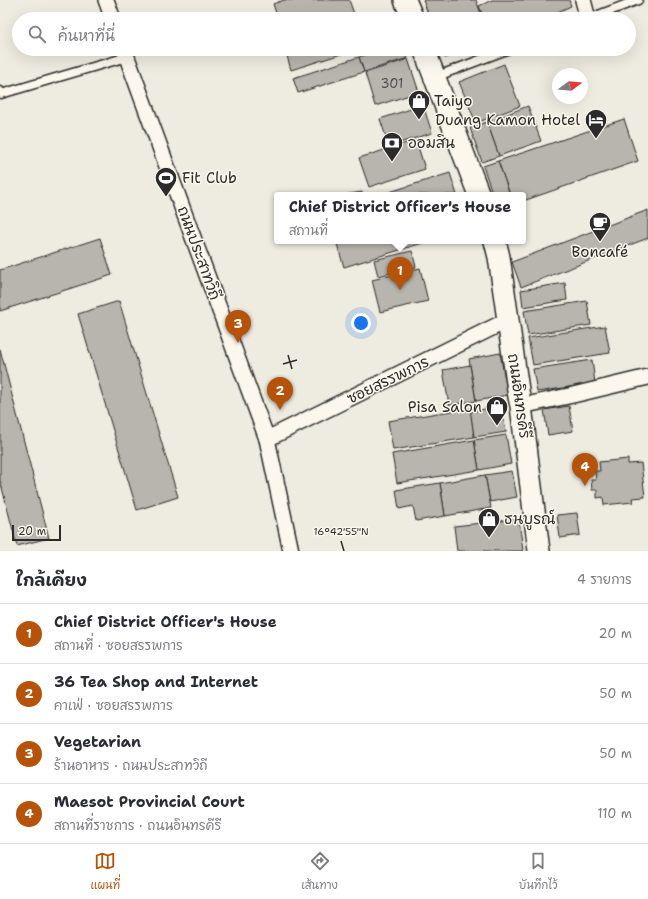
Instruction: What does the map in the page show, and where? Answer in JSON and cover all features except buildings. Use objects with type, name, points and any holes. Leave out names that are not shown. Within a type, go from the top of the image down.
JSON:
[{"type":"main road","points":[[405,0],[410,12]]},
{"type":"main road","points":[[426,56],[478,192]]},
{"type":"main road","name":"ถนนอินทรคีรี","points":[[496,244],[499,257],[521,406],[539,551]]},
{"type":"street","points":[[106,0],[110,12]]},
{"type":"street","points":[[583,0],[586,12]]},
{"type":"street","name":"ถนนประสาทวิถี","points":[[127,56],[267,439],[291,551]]},
{"type":"street","name":"ซอยสรรพการ","points":[[267,439],[508,320]]},
{"type":"street","points":[[521,406],[648,377]]},
{"type":"lane","points":[[606,12],[638,0]]},
{"type":"lane","points":[[0,91],[1,94],[117,56]]},
{"type":"lane","points":[[434,77],[490,56]]},
{"type":"place","name":"Taiyo","points":[[419,120]]},
{"type":"place","name":"Duang Kamon Hotel","points":[[596,140]]},
{"type":"place","name":"ออมสิน","points":[[392,162]]},
{"type":"place","name":"Fit Club","points":[[166,198]]},
{"type":"place","name":"Boncafé","points":[[600,242]]},
{"type":"place","name":"Chief District Officer's House","points":[[400,290]]},
{"type":"place","name":"Vegetarian","points":[[238,343]]},
{"type":"place","name":"36 Tea Shop and Internet","points":[[280,410]]},
{"type":"place","name":"Pisa Salon","points":[[497,426]]},
{"type":"place","name":"Maesot Provincial Court","points":[[585,486]]},
{"type":"place","name":"ธนบูรณ์","points":[[489,538]]}]
